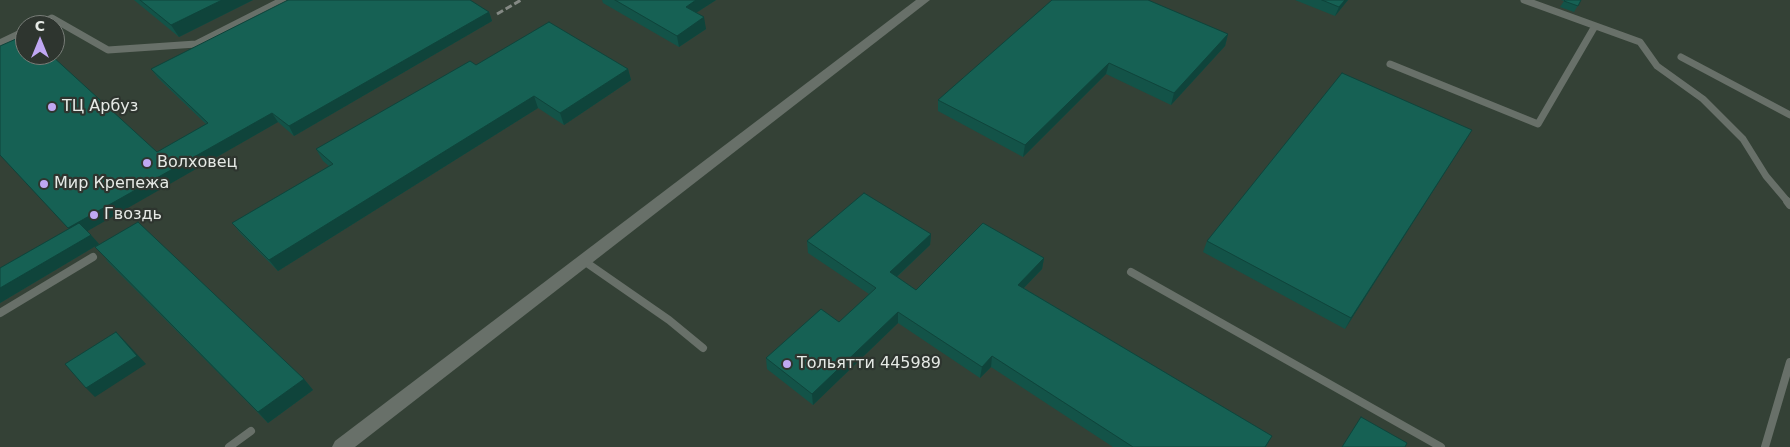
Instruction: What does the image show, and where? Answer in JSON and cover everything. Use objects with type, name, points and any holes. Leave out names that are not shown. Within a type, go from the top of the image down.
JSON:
[{"type":"street","points":[[341,447],[924,0]]},
{"type":"street","points":[[353,447],[376,420]]},
{"type":"lane","points":[[65,25],[108,50],[196,44],[284,0]]},
{"type":"lane","points":[[1524,0],[1640,42],[1657,66],[1703,99],[1743,139],[1766,176],[1790,204]]},
{"type":"lane","points":[[1390,64],[1538,124],[1595,26]]},
{"type":"lane","points":[[0,43],[15,36]]},
{"type":"lane","points":[[1681,57],[1790,115]]},
{"type":"lane","points":[[0,312],[92,257]]},
{"type":"lane","points":[[584,260],[669,320],[703,348]]},
{"type":"lane","points":[[1131,272],[1441,447]]},
{"type":"lane","points":[[1765,447],[1790,362]]},
{"type":"lane","points":[[229,447],[251,431]]},
{"type":"shaded area","points":[[0,0],[1790,0],[1790,447],[0,447]]},
{"type":"building","points":[[140,0],[222,0],[171,25]]},
{"type":"building","points":[[288,0],[470,0],[489,12],[289,126],[272,113],[68,228],[0,155],[0,46],[15,39],[15,65],[62,65],[157,152],[208,123],[151,69]]},
{"type":"building","points":[[615,0],[696,0],[686,7],[704,17],[677,36]]},
{"type":"building","points":[[1052,0],[1148,0],[1228,34],[1174,93],[1109,63],[1025,145],[938,100]]},
{"type":"building","points":[[1322,0],[1345,0],[1339,7]]},
{"type":"building","points":[[1565,0],[1581,0],[1578,6]]},
{"type":"building","points":[[549,22],[628,69],[560,113],[534,96],[269,260],[232,223],[333,164],[316,149],[470,61],[476,65]]},
{"type":"building","points":[[1342,73],[1472,130],[1351,318],[1207,241]]},
{"type":"building","points":[[864,193],[931,234],[890,272],[916,290],[983,223],[1044,258],[1018,285],[1272,436],[1265,447],[1133,447],[992,356],[982,367],[898,312],[812,394],[766,358],[821,309],[839,322],[876,288],[807,241]]},
{"type":"building","points":[[138,222],[304,379],[258,412],[95,247]]},
{"type":"building","points":[[79,223],[91,235],[0,288],[0,268]]},
{"type":"building","points":[[116,332],[137,356],[86,388],[65,364]]},
{"type":"building","points":[[1361,417],[1407,443],[1405,447],[1342,447]]},
{"type":"railway","points":[[497,14],[521,0]]},
{"type":"place","name":"ТЦ Арбуз","points":[[52,107]]},
{"type":"place","name":"Волховец","points":[[147,163]]},
{"type":"place","name":"Мир Крепежа","points":[[44,184]]},
{"type":"place","name":"Гвоздь","points":[[94,215]]},
{"type":"place","name":"Тольятти 445989","points":[[787,364]]}]
